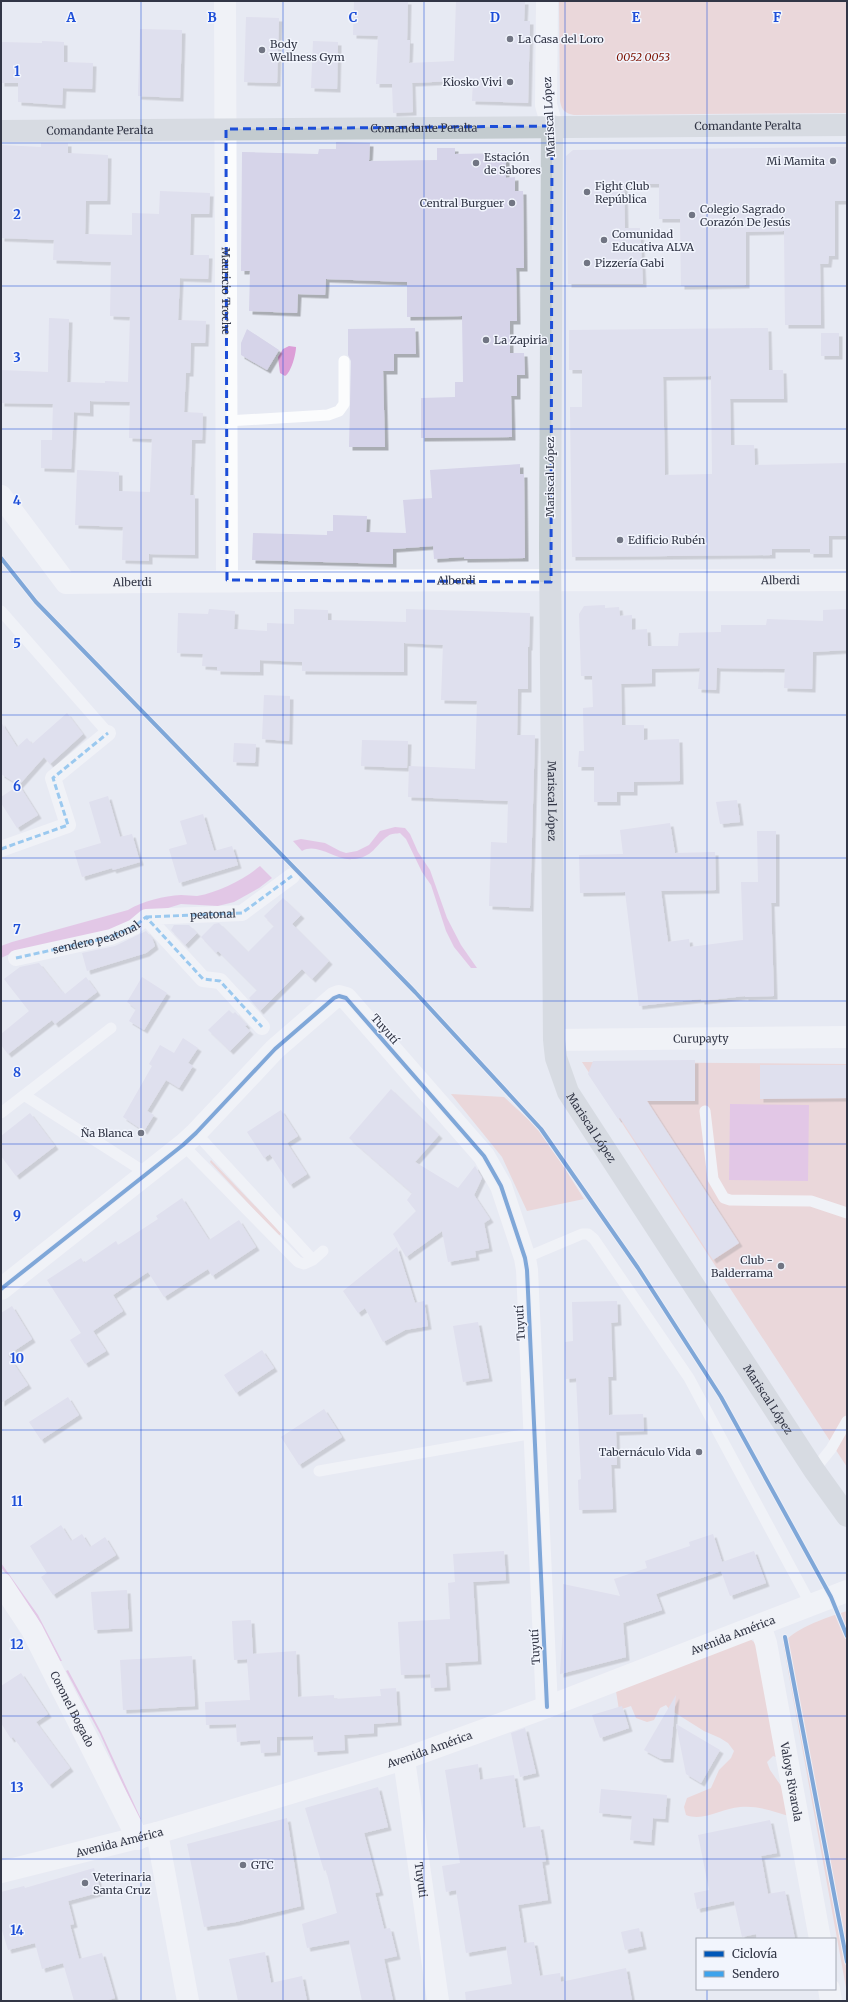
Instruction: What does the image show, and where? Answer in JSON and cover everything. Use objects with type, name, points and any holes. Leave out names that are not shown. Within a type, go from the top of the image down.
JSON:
[{"type":"main road","name":"Comandante Peralta","points":[[1,131],[847,125]]},
{"type":"main road","name":"Mariscal López","points":[[552,126],[551,582],[554,1040],[556,1058],[568,1092],[814,1470],[847,1516]]},
{"type":"street","name":"Mauricio Troche","points":[[225,1],[227,580]]},
{"type":"street","name":"Mariscal López","points":[[547,1],[546,105],[552,126]]},
{"type":"street","name":"Alberdi","points":[[1,496],[66,583],[227,580],[551,582],[847,580]]},
{"type":"street","points":[[1,849],[68,825],[53,778],[108,733]]},
{"type":"street","name":"peatonal","points":[[146,917],[242,913],[292,876]]},
{"type":"street","name":"sendero peatonal","points":[[16,958],[111,937],[134,927],[146,917],[204,979],[220,981],[262,1027]]},
{"type":"street","name":"Tuyutí","points":[[190,1139],[275,1049],[334,998],[339,996],[346,998],[484,1156],[501,1186],[525,1258],[547,1707]]},
{"type":"street","name":"Curupayty","points":[[554,1040],[847,1037]]},
{"type":"street","points":[[1,1289],[190,1139]]},
{"type":"street","name":"Coronel Bogado","points":[[1,1583],[32,1630],[147,1836],[188,2001]]},
{"type":"street","name":"Avenida América","points":[[1,1872],[147,1836],[404,1759],[547,1707],[847,1591]]},
{"type":"street","name":"Valoys Rivarola","points":[[760,1625],[766,1644],[820,1938]]},
{"type":"street","name":"Tuyuti","points":[[404,1759],[438,2001]]},
{"type":"street","points":[[829,1990],[831,2001]]},
{"type":"lane","points":[[227,422],[328,415],[338,411],[344,404],[344,361]]},
{"type":"lane","points":[[1,611],[108,733]]},
{"type":"lane","points":[[1,1113],[111,1028]]},
{"type":"lane","points":[[24,1095],[146,1173]]},
{"type":"lane","points":[[705,1111],[713,1179],[724,1198],[730,1200],[811,1201],[847,1213]]},
{"type":"lane","points":[[190,1139],[313,1260]]},
{"type":"lane","points":[[190,1139],[298,1262],[304,1264],[313,1260],[323,1251]]},
{"type":"lane","points":[[525,1258],[582,1234],[588,1234],[594,1239],[666,1342],[689,1378],[811,1606]]},
{"type":"lane","points":[[814,1470],[831,1449],[847,1421]]},
{"type":"lane","points":[[320,1471],[534,1433]]},
{"type":"highlighted area","points":[[552,126],[551,582],[227,580],[226,129]]},
{"type":"green space","name":"0052 0053","points":[[559,1],[847,1],[847,113],[574,115],[568,113],[564,111],[560,101]]},
{"type":"green space","name":"Club - Balderrama","points":[[582,1062],[847,1064],[847,1467]]},
{"type":"green space","points":[[451,1094],[504,1097],[542,1132],[584,1199],[527,1211],[502,1157]]},
{"type":"green space","points":[[211,1160],[281,1233],[280,1235],[278,1236],[210,1162]]},
{"type":"green space","points":[[847,1611],[847,1993],[783,1643],[789,1637],[805,1627]]},
{"type":"green space","points":[[746,1636],[754,1642],[759,1649],[782,1759],[773,1756],[767,1762],[770,1770],[786,1793],[792,1817],[766,1809],[753,1807],[733,1808],[700,1817],[686,1815],[684,1807],[687,1798],[711,1788],[719,1770],[731,1758],[734,1751],[728,1743],[704,1731],[669,1709],[666,1705],[660,1708],[654,1720],[647,1722],[636,1718],[631,1706],[619,1710],[616,1691]]},
{"type":"shaded area","points":[[289,346],[296,347],[296,350],[291,367],[285,376],[280,373],[278,357],[283,349]]},
{"type":"shaded area","points":[[395,827],[405,828],[410,834],[418,852],[430,870],[447,918],[461,945],[477,968],[471,968],[454,947],[446,931],[431,885],[422,872],[406,839],[400,833],[389,835],[370,853],[360,858],[353,859],[346,859],[314,849],[302,851],[293,841],[301,839],[325,843],[346,853],[357,851],[369,845],[380,831]]},
{"type":"shaded area","points":[[260,866],[272,878],[259,888],[234,902],[218,906],[181,904],[152,913],[130,927],[14,952],[1,958],[1,946],[12,942],[128,910],[140,904],[168,896],[197,896],[214,892],[238,881]]},
{"type":"shaded area","points":[[730,1104],[809,1105],[808,1181],[729,1180]]},
{"type":"shaded area","points":[[1,1563],[38,1615],[62,1661],[60,1661],[36,1616],[1,1567]]},
{"type":"shaded area","points":[[68,1670],[101,1732],[141,1819],[139,1820],[100,1734],[66,1671]]},
{"type":"building","points":[[354,1],[408,1],[407,40],[410,40],[409,63],[454,61],[456,1],[525,1],[524,21],[530,21],[528,103],[472,101],[473,80],[412,83],[413,112],[393,113],[392,84],[376,84],[378,36],[353,35]]},
{"type":"building","name":"Body Wellness Gym","points":[[246,17],[279,18],[277,83],[244,82]]},
{"type":"building","points":[[140,29],[182,30],[180,98],[138,96]]},
{"type":"building","points":[[42,41],[64,42],[64,62],[93,63],[92,89],[63,88],[62,105],[18,102],[18,83],[1,83],[1,42],[42,43]]},
{"type":"building","points":[[313,41],[338,42],[337,89],[311,88]]},
{"type":"building","points":[[336,142],[370,143],[369,161],[437,160],[437,148],[455,148],[455,154],[506,153],[506,178],[515,177],[515,191],[523,191],[524,268],[516,268],[517,321],[510,321],[510,353],[524,353],[525,375],[517,375],[517,396],[511,396],[512,437],[421,438],[421,398],[455,397],[455,382],[463,382],[462,316],[407,317],[407,282],[326,279],[325,295],[298,294],[297,313],[249,311],[250,271],[241,271],[242,152],[318,154],[319,149],[336,149]]},
{"type":"building","points":[[41,143],[68,143],[68,153],[108,155],[107,201],[86,201],[85,234],[132,235],[132,213],[159,214],[160,191],[210,193],[209,214],[191,214],[190,255],[209,255],[208,279],[180,278],[178,320],[206,321],[205,343],[191,343],[190,373],[186,373],[184,412],[203,413],[202,440],[192,440],[190,495],[195,495],[195,555],[149,554],[149,561],[122,560],[123,527],[75,525],[77,470],[119,472],[119,491],[150,492],[152,439],[129,438],[130,402],[90,401],[90,413],[74,412],[71,469],[41,468],[41,440],[52,440],[53,404],[1,403],[1,370],[48,372],[49,318],[69,319],[67,382],[128,382],[130,317],[110,316],[111,262],[53,260],[54,240],[1,238],[1,145],[41,147]]},
{"type":"building","points":[[847,147],[847,201],[835,201],[835,256],[829,256],[828,264],[820,264],[821,325],[785,325],[784,231],[746,232],[746,285],[681,286],[680,219],[659,219],[659,184],[624,184],[625,228],[640,228],[643,284],[568,284],[566,156],[573,150]]},
{"type":"building","points":[[415,328],[416,354],[394,354],[394,371],[383,371],[385,447],[349,447],[351,361],[348,355],[348,329]]},
{"type":"building","points":[[768,328],[769,370],[783,370],[784,399],[730,399],[731,445],[754,445],[755,465],[847,463],[847,536],[829,536],[829,554],[810,554],[810,549],[772,549],[772,555],[572,557],[570,407],[582,407],[582,370],[569,370],[569,330]],"holes":[[[711,376],[712,474],[665,475],[663,377]]]},
{"type":"building","points":[[247,329],[279,350],[267,370],[241,355],[241,343]]},
{"type":"building","points":[[821,333],[839,333],[839,356],[821,356]]},
{"type":"building","points":[[520,464],[520,474],[524,474],[525,558],[464,559],[464,557],[434,559],[433,546],[393,549],[393,564],[252,560],[253,533],[327,535],[327,531],[333,531],[333,515],[367,516],[366,532],[406,533],[403,500],[432,498],[430,470]]},
{"type":"building","points":[[605,605],[605,608],[619,607],[620,616],[632,615],[632,630],[647,629],[648,646],[678,646],[679,633],[721,632],[721,625],[766,625],[767,619],[823,621],[823,610],[847,609],[847,650],[813,652],[812,689],[784,688],[785,669],[717,668],[716,690],[698,689],[700,668],[652,669],[652,683],[621,684],[622,725],[644,725],[644,740],[679,739],[680,781],[634,782],[634,792],[617,792],[617,802],[594,802],[594,767],[578,767],[579,751],[584,751],[583,708],[593,707],[592,676],[581,676],[579,614],[584,606]]},
{"type":"building","points":[[209,609],[235,611],[234,629],[267,631],[267,623],[294,624],[294,609],[328,610],[328,620],[406,622],[406,609],[530,613],[528,689],[518,689],[517,735],[535,735],[530,908],[489,906],[491,842],[507,843],[508,801],[408,797],[409,766],[475,769],[477,701],[441,700],[443,645],[404,643],[404,672],[302,671],[302,662],[260,660],[260,672],[217,671],[217,667],[202,666],[203,654],[177,653],[178,613],[208,614]]},
{"type":"building","points":[[264,695],[290,696],[289,741],[262,739]]},
{"type":"building","points":[[67,713],[83,734],[50,764],[44,757],[19,785],[1,774],[1,722],[17,747],[27,738],[32,744]]},
{"type":"building","points":[[362,740],[408,741],[407,768],[361,766]]},
{"type":"building","points":[[234,743],[256,744],[255,763],[233,762]]},
{"type":"building","points":[[19,785],[38,815],[17,828],[1,803],[1,797]]},
{"type":"building","points":[[108,796],[120,837],[132,834],[140,862],[113,870],[112,868],[82,877],[74,851],[101,843],[89,802]]},
{"type":"building","points":[[737,800],[740,822],[720,824],[716,802]]},
{"type":"building","points":[[203,814],[214,851],[232,846],[238,865],[179,883],[169,849],[187,844],[180,821]]},
{"type":"building","points":[[670,823],[675,853],[715,852],[716,890],[661,891],[668,942],[689,939],[690,947],[743,940],[741,882],[758,882],[757,831],[776,831],[776,903],[771,903],[774,996],[745,996],[701,1001],[701,999],[639,1006],[625,892],[580,893],[579,855],[623,854],[620,830]]},
{"type":"building","points":[[283,898],[301,915],[292,924],[329,961],[312,979],[302,969],[260,1011],[249,998],[257,990],[218,951],[216,953],[201,937],[214,924],[219,923],[248,952],[274,926],[264,916]]},
{"type":"building","points":[[174,925],[189,925],[197,933],[185,945],[171,930]]},
{"type":"building","points":[[146,931],[152,938],[155,946],[146,953],[87,971],[82,953],[115,946]]},
{"type":"building","points":[[39,963],[65,994],[86,977],[97,992],[55,1024],[52,1020],[8,1054],[1,1045],[1,1034],[29,1011],[4,979],[20,967]]},
{"type":"building","points":[[142,977],[167,993],[144,1030],[129,1021],[136,1009],[127,1002]]},
{"type":"building","points":[[229,1010],[233,1014],[235,1012],[247,1025],[245,1026],[250,1031],[230,1051],[208,1030]]},
{"type":"building","points":[[183,1038],[198,1048],[188,1063],[193,1066],[179,1088],[166,1080],[147,1111],[154,1115],[144,1131],[123,1117],[152,1066],[149,1064],[160,1045],[174,1053]]},
{"type":"building","points":[[695,1060],[695,1101],[647,1101],[739,1243],[713,1260],[620,1118],[618,1119],[588,1074],[593,1061]]},
{"type":"building","points":[[760,1065],[847,1065],[847,1098],[760,1099]]},
{"type":"building","points":[[391,1089],[439,1135],[415,1162],[458,1188],[475,1166],[482,1178],[474,1195],[490,1219],[484,1223],[489,1248],[475,1251],[476,1257],[448,1262],[442,1231],[406,1257],[393,1234],[416,1211],[407,1200],[412,1193],[349,1138]]},
{"type":"building","points":[[281,1110],[298,1136],[287,1143],[307,1174],[290,1185],[270,1154],[264,1158],[247,1132]]},
{"type":"building","points":[[30,1113],[55,1146],[16,1176],[1,1156],[1,1136]]},
{"type":"building","points":[[182,1198],[209,1240],[239,1220],[256,1247],[212,1276],[208,1269],[164,1297],[148,1272],[113,1295],[123,1311],[93,1331],[106,1351],[85,1364],[70,1340],[81,1333],[47,1280],[81,1258],[84,1263],[116,1241],[118,1245],[158,1219],[156,1216]]},
{"type":"building","points":[[397,1247],[415,1303],[424,1301],[428,1326],[405,1330],[383,1342],[365,1308],[358,1313],[343,1291]]},
{"type":"building","points":[[617,1301],[618,1322],[611,1323],[613,1377],[608,1377],[609,1415],[643,1414],[644,1431],[616,1432],[617,1465],[611,1465],[613,1509],[579,1510],[578,1480],[581,1479],[576,1378],[566,1379],[565,1342],[573,1341],[572,1302]]},
{"type":"building","points":[[12,1306],[32,1339],[8,1355],[28,1385],[1,1403],[1,1313]]},
{"type":"building","points":[[478,1322],[489,1378],[463,1382],[453,1326]]},
{"type":"building","points":[[262,1350],[274,1368],[236,1393],[224,1375]]},
{"type":"building","points":[[68,1397],[79,1415],[41,1440],[29,1422]]},
{"type":"building","points":[[324,1409],[342,1437],[299,1465],[281,1437]]},
{"type":"building","points":[[61,1525],[71,1541],[82,1534],[90,1547],[105,1537],[116,1555],[53,1595],[41,1577],[47,1573],[30,1546]]},
{"type":"building","points":[[713,1534],[722,1562],[754,1551],[766,1583],[730,1596],[721,1571],[656,1594],[662,1610],[623,1623],[626,1657],[560,1674],[563,1626],[563,1584],[620,1596],[614,1579],[647,1568],[645,1561],[690,1546],[689,1542]]},
{"type":"building","points":[[504,1551],[506,1580],[473,1582],[478,1661],[445,1663],[447,1687],[431,1688],[430,1674],[401,1675],[398,1622],[450,1619],[448,1583],[455,1582],[453,1554]]},
{"type":"building","points":[[127,1590],[129,1628],[94,1630],[91,1592]]},
{"type":"building","points":[[251,1620],[253,1654],[296,1651],[298,1697],[334,1695],[334,1699],[381,1696],[380,1689],[396,1688],[398,1722],[374,1724],[374,1733],[344,1735],[345,1750],[314,1752],[313,1736],[277,1737],[277,1752],[261,1753],[260,1740],[237,1742],[236,1724],[206,1725],[205,1702],[250,1700],[247,1659],[234,1660],[232,1621]]},
{"type":"building","points":[[192,1656],[195,1706],[123,1710],[120,1660]]},
{"type":"building","points":[[21,1673],[48,1714],[36,1722],[70,1768],[49,1785],[13,1737],[11,1739],[1,1723],[1,1686]]},
{"type":"building","points":[[676,1695],[670,1759],[661,1759],[644,1750]]},
{"type":"building","points":[[622,1706],[629,1728],[600,1738],[592,1715]]},
{"type":"building","points":[[676,1724],[720,1750],[701,1783],[686,1774]]},
{"type":"building","points":[[525,1728],[536,1773],[520,1777],[511,1733]]},
{"type":"building","points":[[478,1764],[480,1780],[514,1775],[523,1828],[540,1826],[546,1861],[542,1862],[548,1900],[518,1905],[524,1943],[534,1942],[540,1976],[560,1973],[561,1982],[626,1968],[632,2001],[466,2001],[465,1992],[512,1984],[506,1946],[466,1953],[456,1890],[446,1892],[442,1866],[460,1863],[445,1770]]},
{"type":"building","points":[[378,1787],[388,1827],[364,1833],[380,1892],[375,1893],[384,1929],[390,1928],[397,1956],[384,1959],[393,2001],[362,2001],[349,1940],[307,1948],[302,1924],[337,1913],[326,1870],[324,1871],[305,1808]]},
{"type":"building","points":[[601,1789],[667,1795],[665,1819],[653,1818],[651,1842],[630,1840],[632,1816],[599,1813]]},
{"type":"building","name":"GTC","points":[[287,1818],[301,1906],[236,1922],[204,1927],[187,1844]]},
{"type":"building","points":[[770,1820],[777,1853],[761,1856],[768,1894],[785,1891],[795,1938],[757,1938],[756,1934],[742,1937],[734,1901],[697,1909],[694,1893],[709,1890],[698,1835]]},
{"type":"building","points":[[94,1868],[101,1892],[68,1901],[74,1924],[70,1925],[79,1959],[102,1953],[115,1998],[105,2001],[74,2001],[63,1963],[42,1969],[35,1943],[8,1950],[1,1927],[1,1892],[24,1886],[25,1888]]},
{"type":"building","points":[[639,1928],[643,1946],[625,1950],[621,1932]]},
{"type":"building","points":[[265,1952],[271,1983],[302,1976],[307,2001],[238,2001],[229,1959]]},
{"type":"marked path","points":[[1,849],[68,825],[53,778],[108,733]]},
{"type":"marked path","points":[[146,917],[242,913],[292,876]]},
{"type":"marked path","points":[[16,958],[111,937],[134,927],[146,917],[203,979],[220,981],[262,1027]]},
{"type":"cycle path","points":[[1,558],[36,602],[415,992],[541,1129],[638,1268],[721,1397],[831,1597],[847,1636]]},
{"type":"cycle path","points":[[1,1289],[183,1145],[275,1049],[334,998],[339,996],[346,998],[484,1156],[501,1186],[525,1258],[527,1270],[547,1707]]},
{"type":"cycle path","points":[[785,1637],[847,1962]]},
{"type":"place","name":"La Casa del Loro","points":[[510,39]]},
{"type":"place","name":"Body Wellness Gym","points":[[262,50]]},
{"type":"place","name":"Kiosko Vivi","points":[[510,82]]},
{"type":"place","name":"Mi Mamita","points":[[833,161]]},
{"type":"place","name":"Estación de Sabores","points":[[476,163]]},
{"type":"place","name":"Fight Club República","points":[[587,192]]},
{"type":"place","name":"Central Burguer","points":[[512,203]]},
{"type":"place","name":"Colegio Sagrado Corazón De Jesús","points":[[692,215]]},
{"type":"place","name":"Comunidad Educativa ALVA","points":[[604,240]]},
{"type":"place","name":"Pizzería Gabi","points":[[587,263]]},
{"type":"place","name":"La Zapiria","points":[[486,340]]},
{"type":"place","name":"Edificio Rubén","points":[[620,540]]},
{"type":"place","name":"Ña Blanca","points":[[141,1133]]},
{"type":"place","name":"Club - Balderrama","points":[[781,1266]]},
{"type":"place","name":"Tabernáculo Vida","points":[[699,1452]]},
{"type":"place","name":"GTC","points":[[243,1865]]},
{"type":"place","name":"Veterinaria Santa Cruz","points":[[85,1883]]}]
